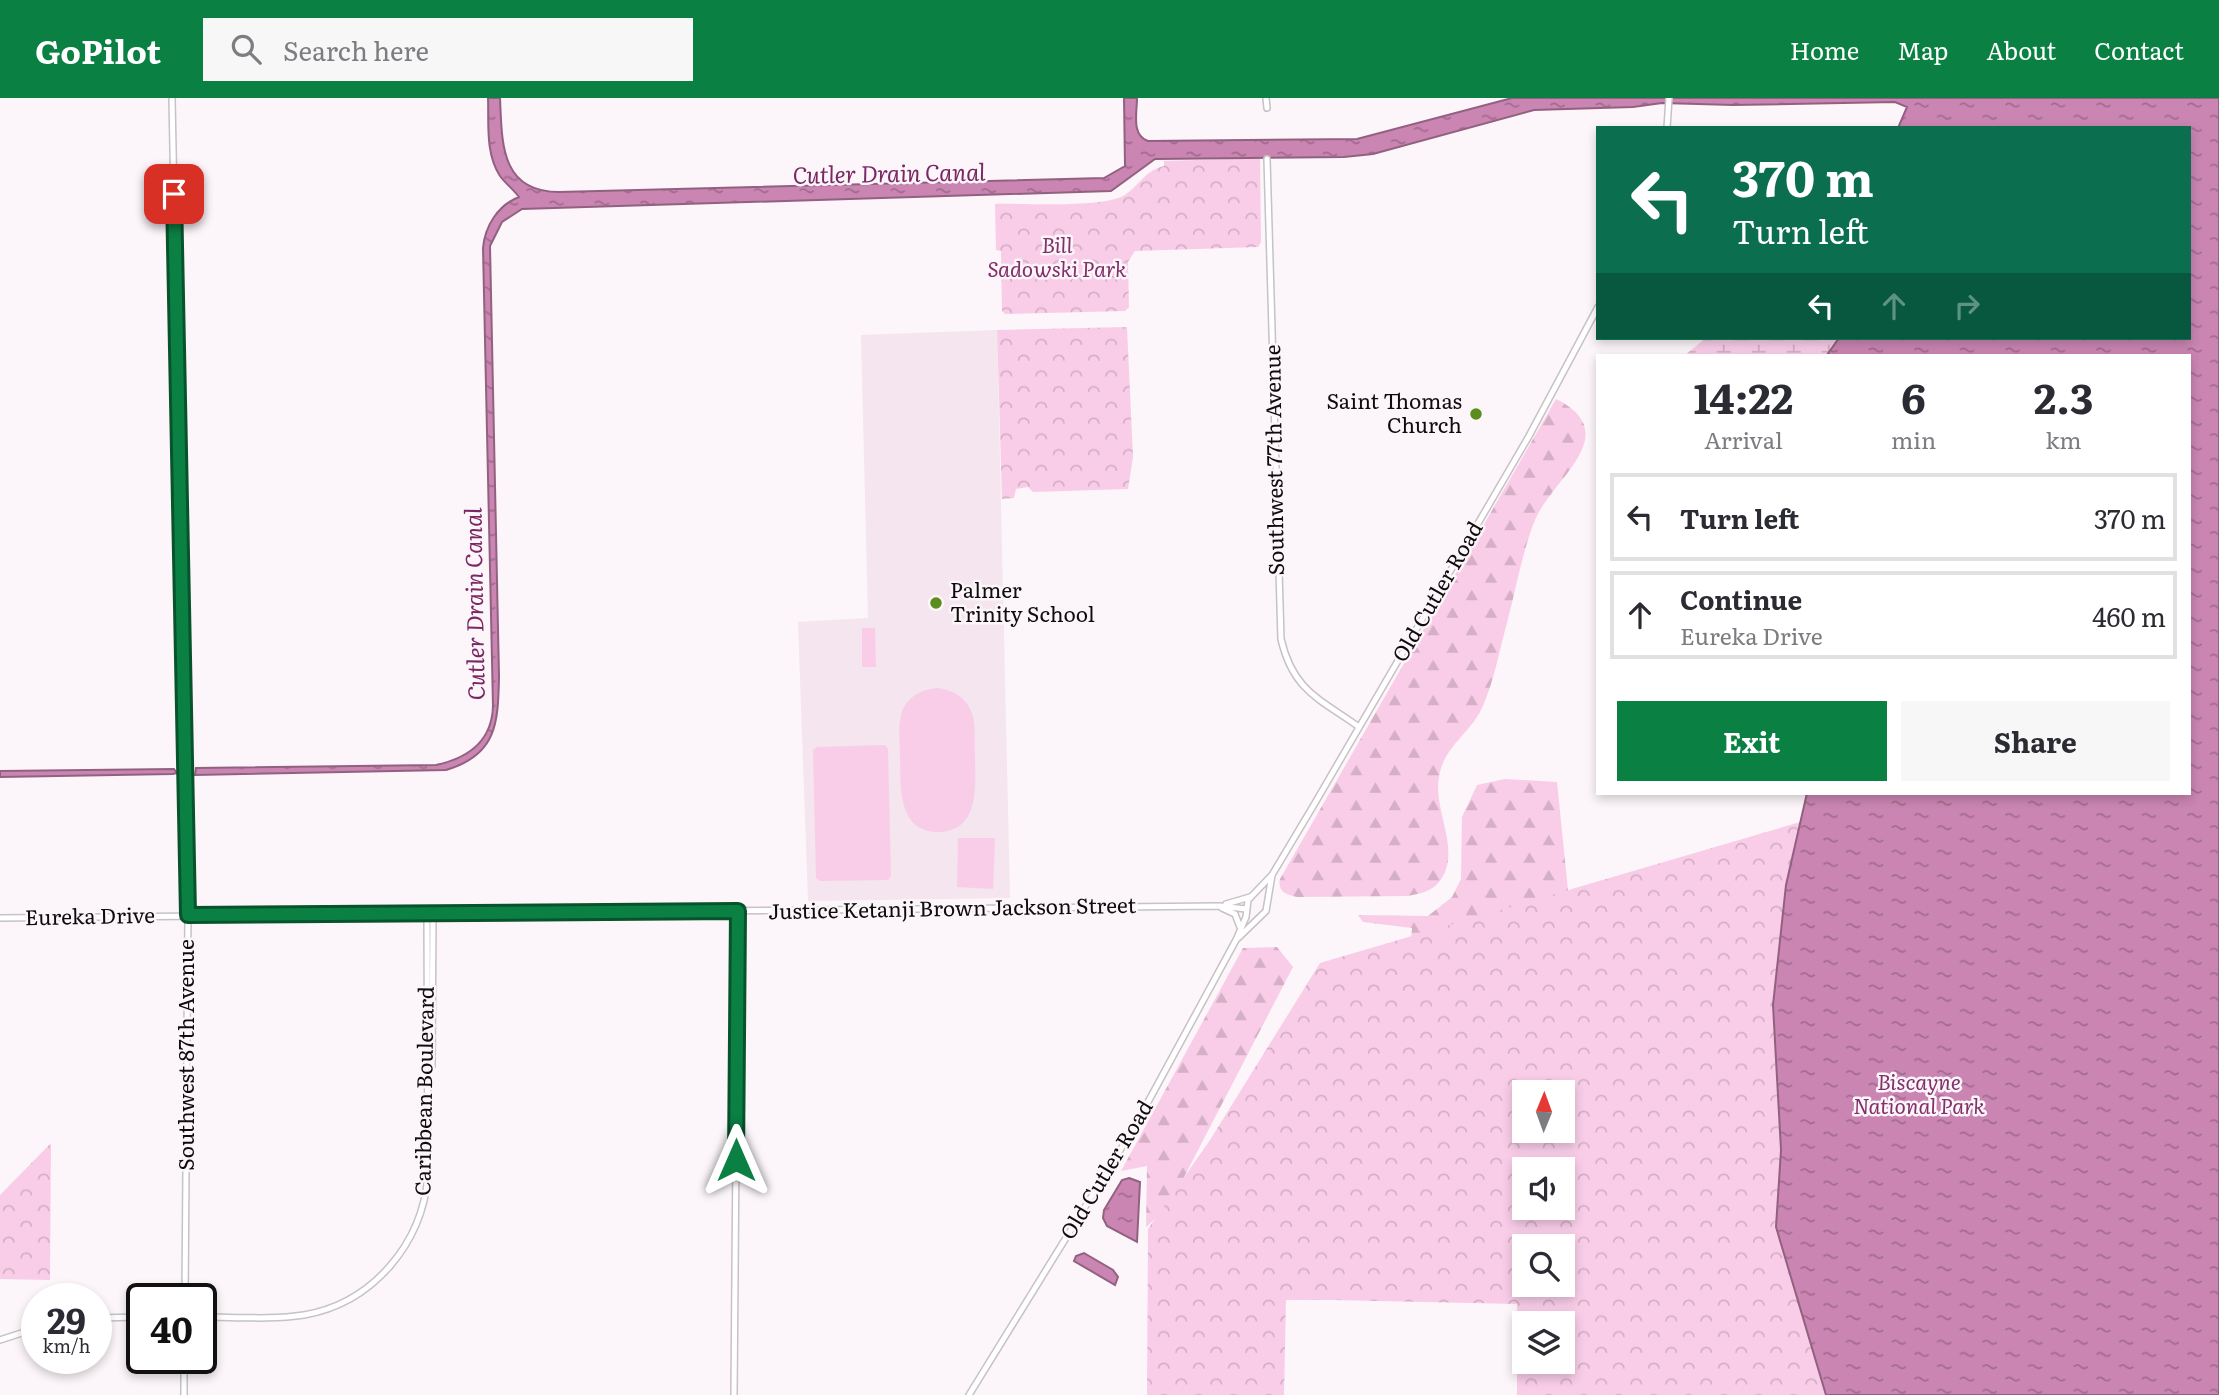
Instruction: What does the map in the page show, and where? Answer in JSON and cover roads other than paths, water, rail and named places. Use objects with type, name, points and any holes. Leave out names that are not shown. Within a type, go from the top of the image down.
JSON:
[{"type":"street","name":"Southwest 87th Avenue","points":[[172,98],[188,915],[185,1283]]},
{"type":"street","points":[[1266,98],[1266,108]]},
{"type":"street","points":[[1667,126],[1669,102]]},
{"type":"street","name":"Southwest 77th Avenue","points":[[1267,159],[1281,639],[1291,669],[1309,694],[1359,727]]},
{"type":"street","name":"Old Cutler Road","points":[[1251,897],[1272,875],[1529,436],[1596,311]]},
{"type":"street","name":"Old Cutler Road","points":[[1267,901],[1272,875]]},
{"type":"street","points":[[1259,896],[1267,901],[1267,910],[1260,916],[1246,909],[1251,897],[1259,896]]},
{"type":"street","name":"Justice Ketanji Brown Jackson Street","points":[[1220,906],[1251,897]]},
{"type":"street","points":[[1220,906],[1235,914],[1240,927]]},
{"type":"street","name":"Justice Ketanji Brown Jackson Street","points":[[430,914],[1220,906],[1246,909]]},
{"type":"street","name":"Old Cutler Road","points":[[969,1395],[1135,1126],[1236,940],[1246,909]]},
{"type":"street","points":[[734,1395],[738,911]]},
{"type":"street","name":"Eureka Drive","points":[[0,918],[430,914]]},
{"type":"street","name":"Caribbean Boulevard","points":[[217,1317],[309,1314],[349,1299],[387,1271],[410,1238],[424,1200],[428,1176],[429,1072],[432,1066],[430,914]]},
{"type":"street","name":"Old Cutler Road","points":[[1236,940],[1260,916]]},
{"type":"street","points":[[0,1340],[21,1333]]},
{"type":"street","points":[[184,1374],[184,1395]]},
{"type":"water","points":[[488,98],[500,98],[504,147],[515,174],[525,184],[540,190],[559,192],[1104,178],[1125,166],[1124,98],[1137,98],[1137,129],[1148,141],[1357,139],[1512,98],[2219,98],[2219,1395],[1826,1395],[1776,1227],[1781,1150],[1773,1005],[1786,885],[1807,795],[2191,795],[2191,354],[1828,354],[1838,340],[2191,340],[2191,126],[1899,126],[1907,107],[1895,102],[1733,105],[1662,103],[1633,107],[1534,110],[1373,154],[1344,157],[1155,159],[1111,191],[522,209],[502,222],[490,246],[499,677],[495,723],[485,746],[463,764],[446,770],[195,775],[196,768],[436,765],[459,758],[468,752],[483,738],[488,729],[493,706],[483,248],[494,217],[505,205],[519,197],[495,167],[489,138]]},
{"type":"water","points":[[174,769],[177,773],[0,777],[0,771]]},
{"type":"water","points":[[1129,1178],[1140,1182],[1137,1242],[1107,1226],[1103,1218],[1104,1210],[1122,1180]]},
{"type":"water","points":[[1084,1253],[1113,1270],[1118,1277],[1115,1285],[1074,1261],[1076,1256]]},
{"type":"place","name":"Saint Thomas Church","points":[[1476,414]]},
{"type":"place","name":"Palmer Trinity School","points":[[936,603]]},
{"type":"water label","name":"Cutler Drain Canal","points":[[889,174]]},
{"type":"water label","name":"Cutler Drain Canal","points":[[475,604]]},
{"type":"park label","name":"Bill Sadowski Park","points":[[1057,258]]},
{"type":"park label","name":"Biscayne National Park","points":[[1919,1095]]}]
